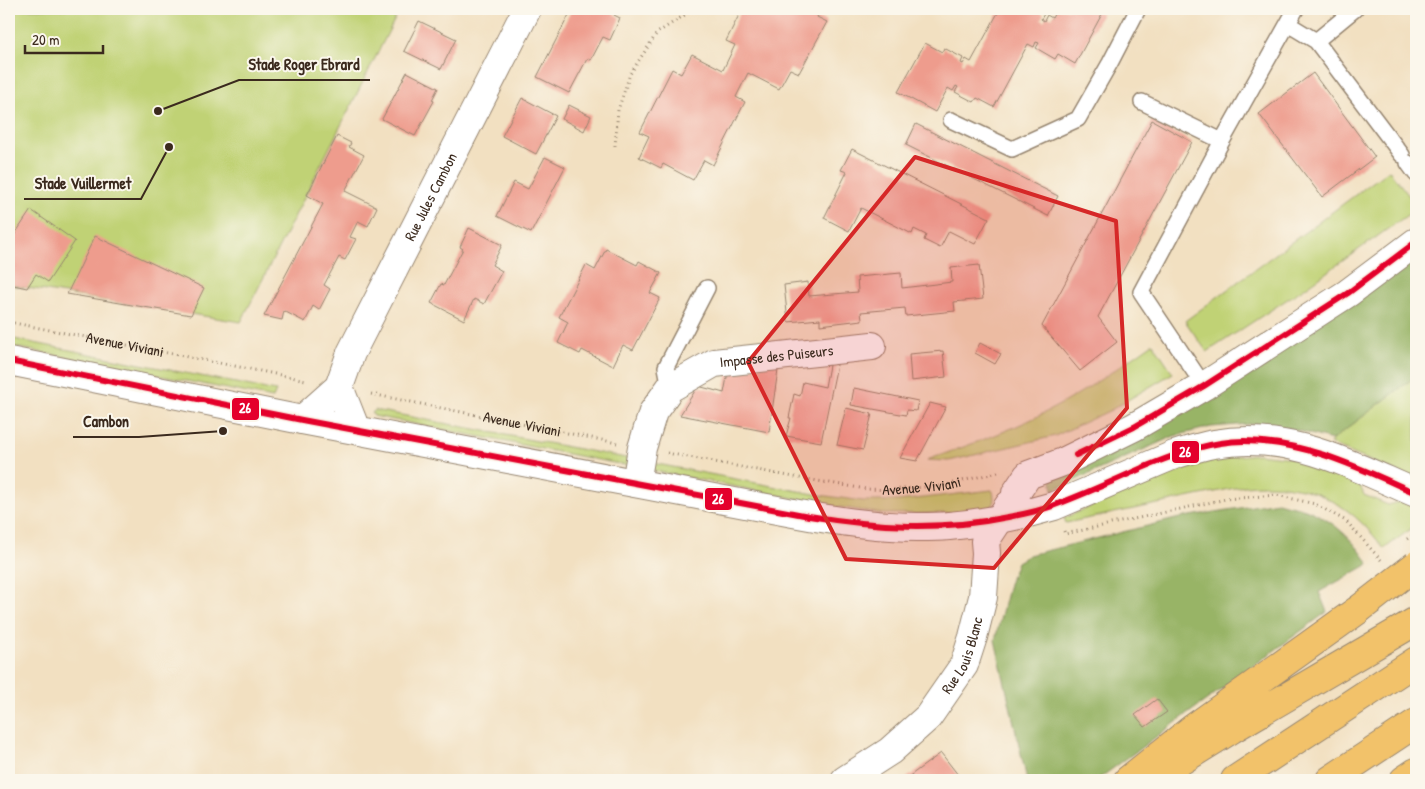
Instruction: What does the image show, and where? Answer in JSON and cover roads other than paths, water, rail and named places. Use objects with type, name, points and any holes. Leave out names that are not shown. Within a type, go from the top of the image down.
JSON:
[{"type":"highway","points":[[1128,780],[1192,729],[1358,610],[1416,565]]},
{"type":"highway","points":[[1150,780],[1232,729],[1416,621]]},
{"type":"highway","points":[[1236,780],[1406,668]]},
{"type":"highway","points":[[1330,780],[1416,723]]},
{"type":"highway","points":[[1404,780],[1416,772]]},
{"type":"street","name":"Rue Jules Cambon","points":[[302,420],[339,387],[351,354],[526,9]]},
{"type":"street","name":"Rue Louis Blanc","points":[[845,780],[890,751],[928,717],[964,665],[974,637],[983,597],[985,541],[999,520],[1012,481],[1063,462],[1134,427],[1204,386],[1348,293],[1416,242]]},
{"type":"street","name":"Impasse des Puiseurs","points":[[636,483],[642,448],[653,412],[670,388],[714,363],[872,346]]},
{"type":"street","points":[[9,361],[302,420],[842,522],[891,527],[948,527],[999,520],[1054,506],[1194,448],[1236,441],[1278,442],[1300,446],[1339,460],[1416,493]]},
{"type":"street","points":[[339,387],[356,430]]},
{"type":"lane","points":[[951,120],[1012,150],[1078,119],[1138,9]]},
{"type":"lane","points":[[1204,386],[1141,292],[1296,9]]},
{"type":"lane","points":[[1316,40],[1355,9]]},
{"type":"lane","points":[[1288,24],[1316,40],[1409,164]]},
{"type":"lane","points":[[1142,102],[1222,141]]},
{"type":"lane","points":[[670,388],[666,367],[707,288]]},
{"type":"place","name":"Stade Roger Ebrard","points":[[158,111]]},
{"type":"place","name":"Stade Vuillermet","points":[[169,147]]},
{"type":"place","name":"Cambon","points":[[223,431]]}]
